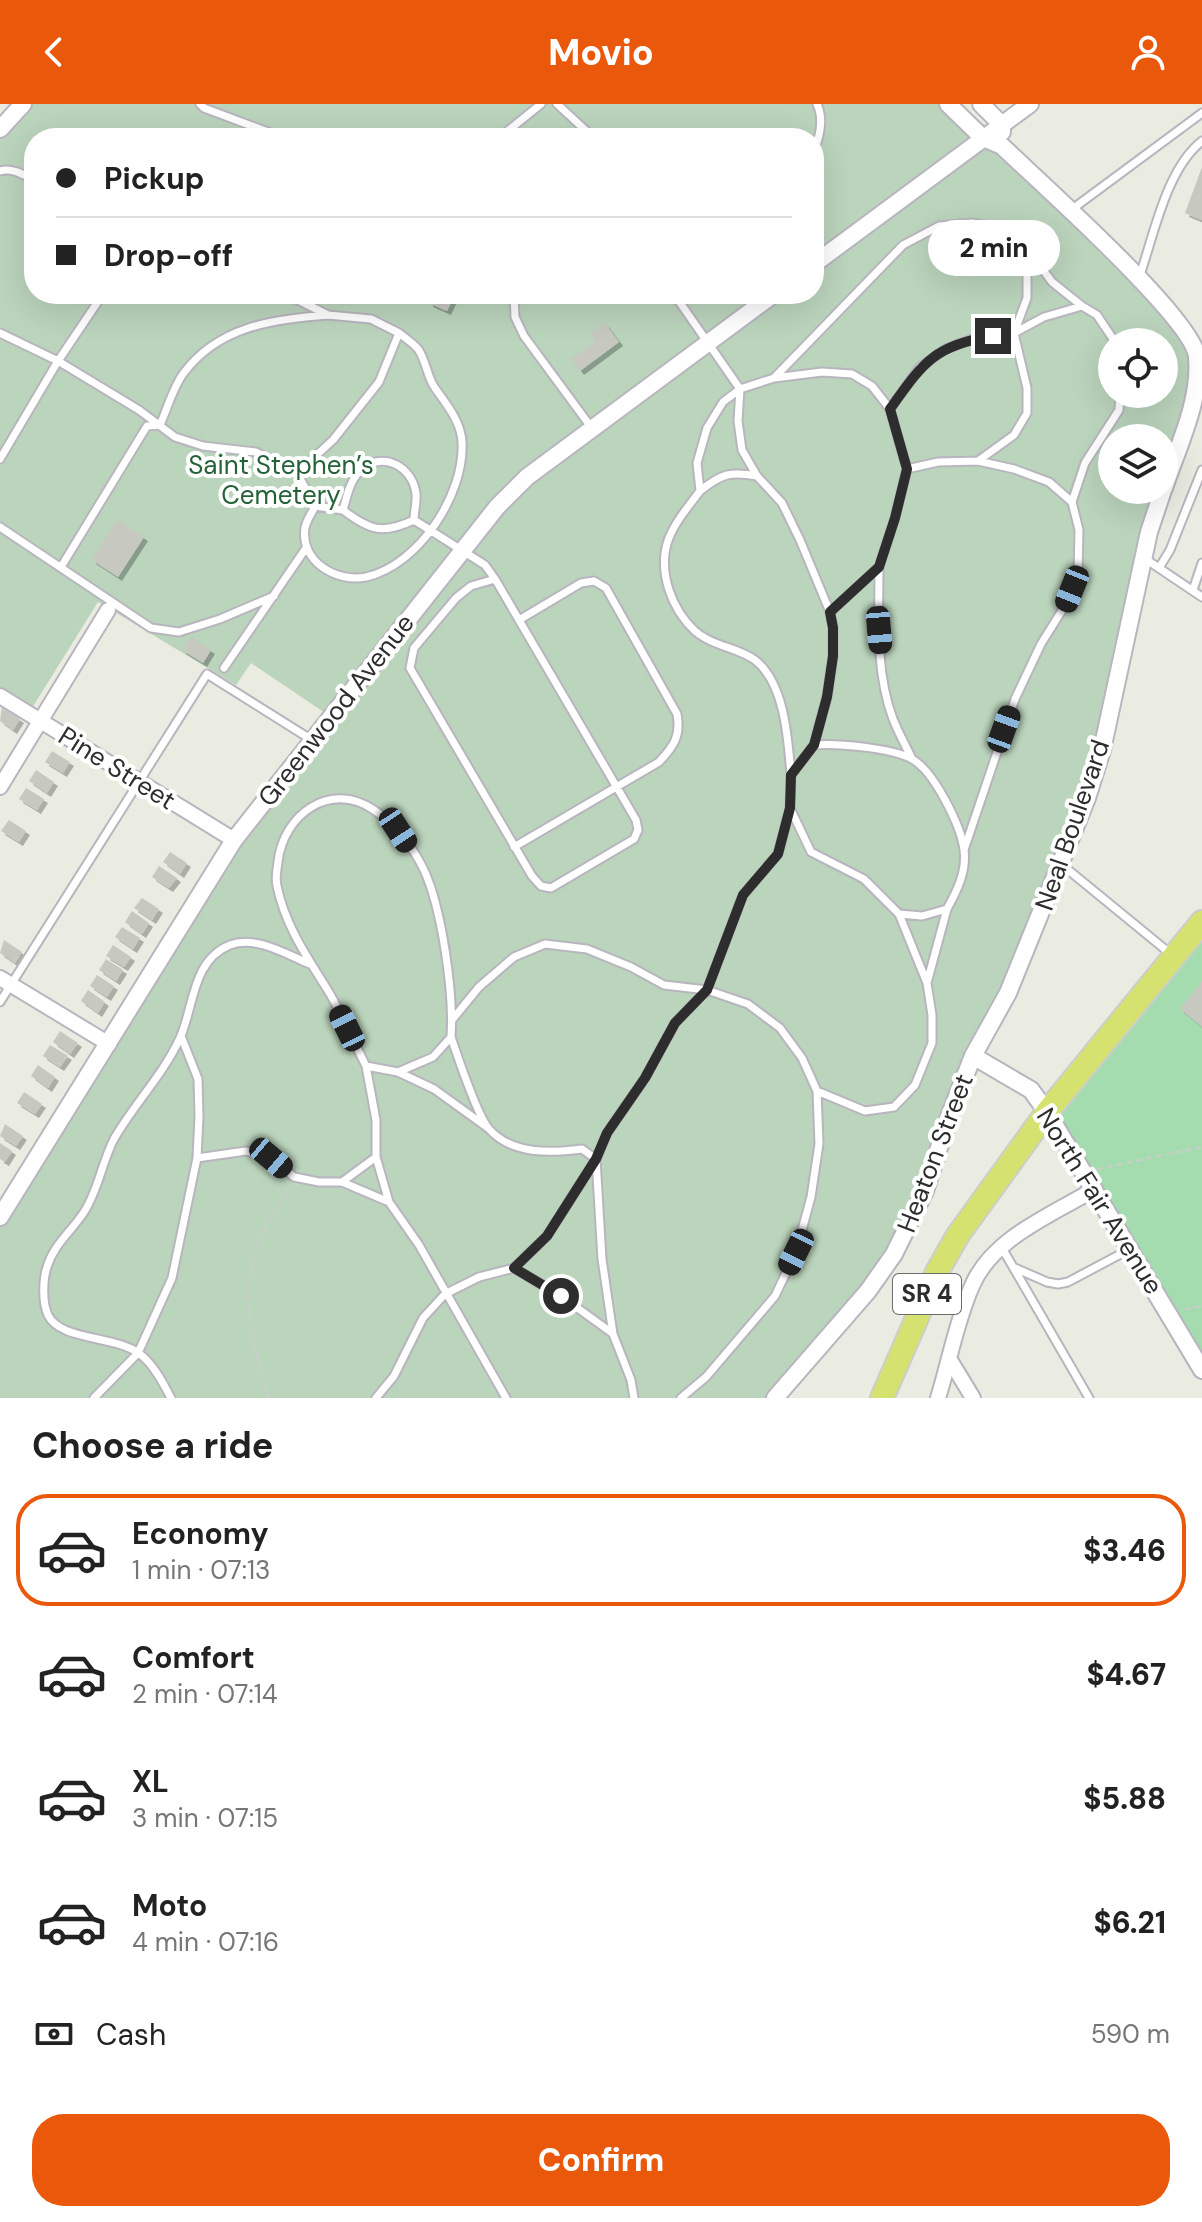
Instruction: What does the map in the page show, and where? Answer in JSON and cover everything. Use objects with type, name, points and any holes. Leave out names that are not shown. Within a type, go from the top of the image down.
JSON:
[{"type":"highway","name":"SR 4","points":[[882,1398],[937,1272],[958,1235],[1047,1112],[1202,922]]},
{"type":"street","points":[[0,129],[23,104]]},
{"type":"street","name":"Neal Boulevard","points":[[948,104],[983,138],[1002,146],[1177,318],[1197,353],[1195,412],[1178,454]]},
{"type":"street","points":[[981,104],[1002,125],[1002,146]]},
{"type":"street","points":[[824,257],[1030,104]]},
{"type":"street","name":"Greenwood Avenue","points":[[0,1217],[234,840],[497,507],[527,477],[760,304]]},
{"type":"street","name":"Neal Boulevard","points":[[973,1056],[1008,993],[1032,940],[1087,798],[1102,750],[1143,557],[1159,504]]},
{"type":"street","points":[[0,787],[108,610]]},
{"type":"street","name":"Pine Street","points":[[0,696],[234,840]]},
{"type":"street","points":[[5,981],[109,1044]]},
{"type":"street","name":"North Fair Avenue","points":[[973,1056],[1031,1090],[1095,1189],[1202,1370]]},
{"type":"street","name":"Heaton Street","points":[[775,1398],[868,1291],[894,1254],[925,1191],[973,1056]]},
{"type":"street","points":[[938,1398],[972,1286],[983,1266],[1021,1232],[1095,1189]]},
{"type":"street","points":[[950,1360],[973,1398]]},
{"type":"lane","points":[[200,104],[257,128]]},
{"type":"lane","points":[[511,128],[541,104]]},
{"type":"lane","points":[[557,104],[583,128]]},
{"type":"lane","points":[[817,104],[820,128]]},
{"type":"lane","points":[[1070,211],[1202,113]]},
{"type":"lane","points":[[1139,278],[1173,180],[1185,158],[1202,141]]},
{"type":"lane","points":[[0,171],[4,169],[24,175]]},
{"type":"lane","points":[[774,378],[903,245],[939,226],[972,223],[1001,228],[1027,248],[1052,282],[1097,315],[1106,328]]},
{"type":"lane","points":[[978,461],[1014,435],[1027,413],[1027,388],[1014,333],[1027,298],[1027,248]]},
{"type":"lane","points":[[0,459],[58,361],[96,304]]},
{"type":"lane","points":[[306,304],[328,315]]},
{"type":"lane","points":[[514,304],[515,317],[524,336],[593,429]]},
{"type":"lane","points":[[681,304],[740,389],[738,421],[742,450],[757,476],[782,503],[830,612],[833,656],[827,697],[814,745],[791,775]]},
{"type":"lane","points":[[890,409],[920,367],[946,349],[972,339],[1014,333],[1044,317],[1082,306]]},
{"type":"lane","points":[[160,425],[182,375],[206,350],[238,330],[280,318],[328,315],[371,319],[399,333],[419,350],[432,383],[455,416],[463,440],[461,471],[451,500],[431,532],[397,562],[367,577],[342,578],[322,568],[306,548],[305,527],[315,506]]},
{"type":"lane","points":[[0,333],[58,361],[175,437],[203,446],[256,452],[297,473],[315,506]]},
{"type":"lane","points":[[297,473],[333,440],[379,382],[399,333]]},
{"type":"lane","points":[[700,491],[697,463],[707,428],[723,402],[740,389],[774,378],[822,372],[852,374],[872,386],[890,409],[907,469],[879,567],[879,630],[884,684],[893,718],[913,759],[947,800],[964,850]]},
{"type":"lane","points":[[927,983],[947,909],[961,883],[964,850],[1015,699],[1041,644],[1066,604],[1078,573],[1079,530],[1072,502],[1085,463],[1119,408]]},
{"type":"lane","points":[[61,567],[147,426],[160,425]]},
{"type":"lane","points":[[343,510],[349,488],[359,471],[373,462],[388,461],[402,467],[412,479],[416,496],[414,520]]},
{"type":"lane","points":[[907,469],[938,462],[978,461],[1014,469],[1049,482],[1072,502]]},
{"type":"lane","points":[[1159,568],[1170,550],[1202,470]]},
{"type":"lane","points":[[376,1398],[394,1376],[423,1318],[445,1294],[479,1277],[514,1268],[547,1236],[596,1159],[607,1133],[645,1078],[675,1023],[707,990],[743,895],[778,854],[790,808],[791,775],[785,720],[773,683],[755,660],[721,646],[696,631],[674,604],[662,568],[668,538],[700,491],[715,479],[734,472],[757,476]]},
{"type":"lane","points":[[315,506],[343,510],[359,522],[378,530],[395,529],[414,520]]},
{"type":"lane","points":[[414,520],[485,565],[495,579],[636,820],[638,830],[634,839],[551,888],[541,886],[532,876],[410,668],[414,648],[456,598],[471,586],[495,579]]},
{"type":"lane","points":[[0,527],[151,628],[179,632],[274,596]]},
{"type":"lane","points":[[224,668],[306,548]]},
{"type":"lane","points":[[1143,557],[1202,597]]},
{"type":"lane","points":[[1193,590],[1202,563]]},
{"type":"lane","points":[[830,612],[879,567]]},
{"type":"lane","points":[[514,847],[659,762],[675,745],[680,729],[677,714],[606,588],[594,581],[581,583],[519,620]]},
{"type":"lane","points":[[0,1002],[5,981],[207,674],[312,740]]},
{"type":"lane","points":[[814,745],[840,743],[913,759]]},
{"type":"lane","points":[[488,1128],[451,1037],[452,1020],[442,930],[424,870],[398,830],[372,808],[343,798],[317,802],[295,818],[279,848],[275,882],[285,915],[366,1066],[376,1120],[376,1157],[389,1202],[419,1245],[506,1398]]},
{"type":"lane","points":[[790,808],[811,852],[864,879],[899,914],[927,983],[932,1015],[932,1043],[915,1085],[894,1107],[865,1111],[817,1091]]},
{"type":"lane","points":[[1060,862],[1174,957]]},
{"type":"lane","points":[[899,914],[922,916],[947,909]]},
{"type":"lane","points":[[171,1398],[151,1364],[138,1353],[119,1342],[62,1329],[48,1316],[44,1296],[46,1268],[57,1245],[85,1211],[114,1139],[157,1081],[181,1036],[195,984],[207,963],[230,945],[256,942],[310,964]]},
{"type":"lane","points":[[452,1020],[479,987],[514,957],[545,944],[587,949],[664,985],[707,990],[748,1004],[780,1028],[802,1058],[817,1091],[819,1144],[811,1197],[796,1252],[775,1296],[706,1377],[681,1398]]},
{"type":"lane","points":[[94,1398],[138,1353],[172,1278],[197,1158],[198,1079],[181,1036]]},
{"type":"lane","points":[[398,1072],[433,1057],[451,1037]]},
{"type":"lane","points":[[366,1066],[398,1072],[434,1089],[508,1142],[531,1151],[582,1149],[596,1159]]},
{"type":"lane","points":[[197,1158],[246,1151],[271,1158],[294,1177],[342,1182],[389,1202]]},
{"type":"lane","points":[[342,1182],[376,1157]]},
{"type":"lane","points":[[596,1159],[602,1259],[613,1334],[631,1380],[634,1398]]},
{"type":"lane","points":[[1002,1248],[1089,1398]]},
{"type":"lane","points":[[1013,1267],[1058,1284],[1068,1282],[1130,1249]]},
{"type":"lane","points":[[514,1268],[561,1296],[613,1334]]},
{"type":"path","points":[[1084,1172],[1202,1147]]},
{"type":"path","points":[[269,1398],[255,1354],[247,1310],[253,1257],[294,1177]]},
{"type":"path","points":[[1168,1312],[1202,1306]]},
{"type":"green space","name":"Saint Stephen’s Cemetery","points":[[23,104],[948,104],[1145,284],[1197,353],[1178,430],[1178,424],[1098,424],[1098,504],[1160,504],[1102,750],[894,1254],[775,1398],[0,1398],[0,1217],[234,840],[331,717],[251,663],[236,685],[98,602],[32,708],[0,688],[0,129]]},
{"type":"green space","points":[[1202,922],[1202,1370],[1047,1112]]},
{"type":"building","points":[[1202,167],[1202,220],[1185,213]]},
{"type":"building","points":[[431,304],[450,304],[447,311]]},
{"type":"building","points":[[605,323],[619,342],[580,371],[571,359],[596,341],[590,333]]},
{"type":"building","points":[[117,520],[144,537],[118,577],[92,560]]},
{"type":"building","points":[[191,637],[211,650],[203,663],[182,650]]},
{"type":"building","points":[[2,707],[20,719],[13,730],[0,721]]},
{"type":"building","points":[[52,751],[70,762],[63,773],[45,762]]},
{"type":"building","points":[[36,770],[54,782],[47,793],[29,781]]},
{"type":"building","points":[[26,788],[44,799],[37,810],[19,799]]},
{"type":"building","points":[[9,820],[26,831],[19,842],[1,831]]},
{"type":"building","points":[[170,852],[187,863],[180,874],[163,862]]},
{"type":"building","points":[[159,866],[177,878],[169,888],[152,877]]},
{"type":"building","points":[[142,898],[159,909],[152,920],[134,908]]},
{"type":"building","points":[[132,911],[149,923],[142,934],[125,922]]},
{"type":"building","points":[[122,927],[140,938],[133,949],[115,937]]},
{"type":"building","points":[[4,940],[22,952],[15,963],[0,953]]},
{"type":"building","points":[[113,945],[131,957],[124,967],[106,956]]},
{"type":"building","points":[[106,959],[123,970],[116,981],[99,970]]},
{"type":"building","points":[[97,975],[114,986],[107,997],[90,986]]},
{"type":"building","points":[[1202,981],[1202,1027],[1180,1009]]},
{"type":"building","points":[[88,990],[105,1002],[98,1013],[81,1001]]},
{"type":"building","points":[[60,1031],[78,1043],[70,1054],[53,1042]]},
{"type":"building","points":[[50,1045],[68,1056],[60,1067],[43,1056]]},
{"type":"building","points":[[38,1065],[55,1077],[48,1088],[31,1076]]},
{"type":"building","points":[[24,1092],[42,1104],[35,1114],[17,1103]]},
{"type":"building","points":[[5,1124],[23,1136],[16,1146],[0,1136]]},
{"type":"building","points":[[0,1143],[12,1151],[5,1162],[0,1159]]},
{"type":"route","points":[[561,1296],[514,1268],[547,1236],[596,1159],[607,1133],[645,1078],[675,1023],[707,990],[743,895],[778,854],[790,808],[791,775],[814,745],[827,697],[833,656],[830,612],[879,567],[895,518],[907,469],[890,409],[920,367],[946,349],[972,339],[993,336]]}]
